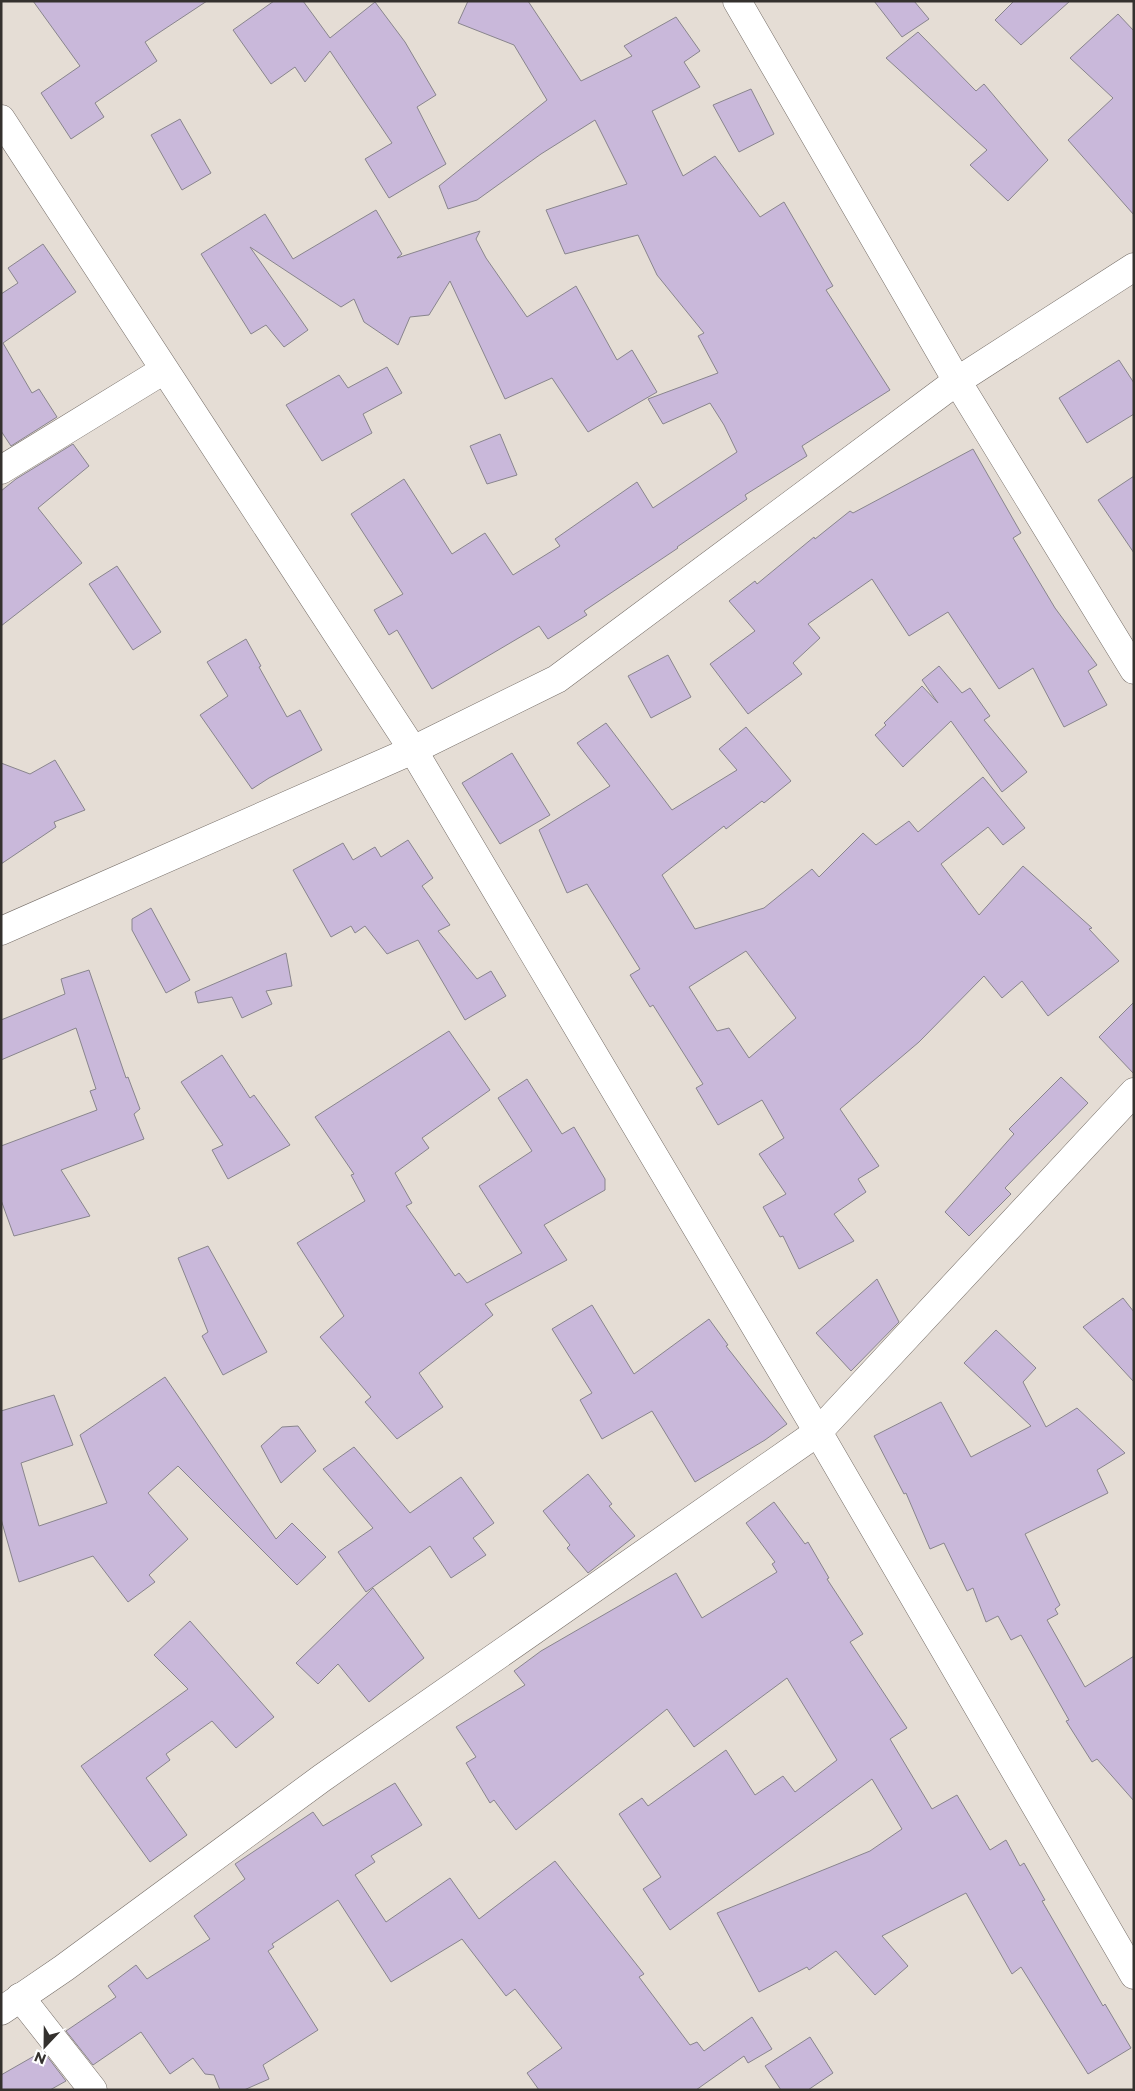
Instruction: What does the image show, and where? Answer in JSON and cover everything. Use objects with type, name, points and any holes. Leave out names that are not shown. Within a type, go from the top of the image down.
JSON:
[{"type":"street","points":[[737,1],[957,380],[1134,670]]},
{"type":"street","points":[[1,118],[413,750],[818,1432],[1127,1942],[1134,1975]]},
{"type":"street","points":[[1,930],[413,750],[557,679],[957,380],[1134,267]]},
{"type":"street","points":[[1,470],[164,370]]},
{"type":"street","points":[[92,2090],[11,2004],[64,1968],[322,1778],[818,1432],[1134,1092]]},
{"type":"building","points":[[33,1],[207,1],[145,42],[157,61],[95,103],[104,117],[71,139],[41,93],[80,66]]},
{"type":"building","points":[[274,1],[303,1],[330,38],[375,2],[405,42],[436,95],[417,107],[446,164],[389,198],[365,159],[392,143],[330,51],[305,82],[295,67],[271,84],[233,30]]},
{"type":"building","points":[[468,1],[528,1],[581,81],[632,56],[624,46],[676,17],[700,51],[684,62],[700,87],[652,111],[683,176],[715,156],[760,217],[784,202],[833,286],[826,290],[890,390],[802,446],[807,456],[745,495],[747,499],[584,611],[587,615],[548,639],[539,626],[432,689],[397,630],[389,635],[374,610],[403,594],[351,514],[404,479],[452,554],[485,533],[513,575],[560,546],[555,539],[637,482],[653,508],[737,452],[724,425],[710,403],[663,424],[648,399],[718,373],[698,336],[704,333],[657,275],[638,235],[565,254],[546,210],[627,184],[595,120],[541,154],[477,200],[448,209],[439,186],[547,100],[514,45],[458,23]]},
{"type":"building","points":[[874,1],[914,1],[929,19],[902,37]]},
{"type":"building","points":[[1014,1],[1070,1],[1021,45],[995,20]]},
{"type":"building","points":[[1118,14],[1134,31],[1134,215],[1068,140],[1113,98],[1070,58]]},
{"type":"building","points":[[918,32],[976,91],[984,84],[1048,160],[1008,201],[970,165],[987,150],[886,58]]},
{"type":"building","points":[[751,89],[774,134],[739,152],[713,105]]},
{"type":"building","points":[[180,119],[211,173],[182,190],[151,135]]},
{"type":"building","points":[[376,210],[402,254],[397,258],[480,231],[476,239],[486,258],[527,317],[576,286],[617,360],[632,350],[657,392],[588,432],[552,378],[505,399],[450,281],[429,315],[410,317],[398,345],[364,322],[354,299],[341,307],[250,247],[308,330],[284,347],[266,325],[251,334],[201,254],[265,214],[293,259]]},
{"type":"building","points":[[43,244],[76,292],[3,343],[32,393],[39,389],[57,417],[11,446],[1,431],[1,294],[18,283],[8,268]]},
{"type":"building","points":[[1119,360],[1134,383],[1134,414],[1087,443],[1059,398]]},
{"type":"building","points":[[387,367],[402,393],[363,414],[372,433],[322,461],[286,405],[339,375],[348,388]]},
{"type":"building","points":[[500,434],[517,475],[487,484],[470,446]]},
{"type":"building","points":[[73,444],[89,466],[38,508],[82,563],[1,626],[1,491],[16,479]]},
{"type":"building","points":[[973,449],[1021,533],[1013,538],[1055,608],[1097,665],[1088,671],[1107,705],[1064,727],[1033,668],[999,689],[948,612],[909,636],[872,579],[808,624],[820,638],[793,663],[802,674],[748,714],[710,664],[755,631],[729,601],[755,581],[757,584],[814,537],[815,539],[850,511],[853,513]]},
{"type":"building","points":[[1134,476],[1134,553],[1098,500]]},
{"type":"building","points":[[117,566],[161,632],[133,650],[89,584]]},
{"type":"building","points":[[246,639],[261,666],[259,667],[287,717],[300,710],[322,750],[252,789],[200,715],[228,696],[207,662]]},
{"type":"building","points":[[668,655],[691,697],[651,718],[628,676]]},
{"type":"building","points":[[939,666],[962,693],[970,688],[990,716],[984,720],[1027,772],[1002,792],[951,721],[903,767],[875,735],[886,725],[884,723],[922,686],[938,703],[922,680]]},
{"type":"building","points":[[606,723],[672,810],[737,770],[719,749],[746,727],[791,781],[764,803],[762,801],[726,829],[724,826],[662,875],[695,929],[764,908],[812,869],[819,877],[863,833],[876,845],[909,821],[918,832],[983,777],[1025,828],[1003,845],[988,827],[941,864],[979,915],[1023,866],[1092,928],[1089,929],[1119,961],[1048,1016],[1022,981],[1002,998],[984,976],[919,1042],[840,1109],[879,1166],[858,1179],[866,1192],[834,1214],[854,1241],[799,1269],[783,1236],[780,1237],[763,1207],[786,1194],[759,1154],[784,1138],[762,1100],[718,1125],[696,1088],[703,1084],[653,1005],[650,1007],[630,975],[640,969],[587,884],[567,893],[539,830],[610,786],[577,743]],"holes":[[[746,951],[796,1018],[749,1058],[729,1028],[717,1031],[689,987]]]},
{"type":"building","points":[[512,753],[550,815],[500,844],[462,783]]},
{"type":"building","points":[[55,760],[85,810],[54,822],[56,827],[1,864],[1,763],[30,774]]},
{"type":"building","points":[[408,840],[433,878],[422,886],[450,925],[438,931],[477,979],[491,971],[506,996],[465,1020],[418,940],[387,954],[365,926],[355,933],[351,926],[331,937],[293,870],[343,843],[353,860],[375,847],[381,857]]},
{"type":"building","points":[[151,908],[190,980],[166,993],[132,930],[132,919]]},
{"type":"building","points":[[286,953],[292,986],[266,991],[272,1004],[242,1018],[232,997],[198,1003],[195,992]]},
{"type":"building","points":[[89,970],[126,1078],[128,1077],[140,1109],[134,1114],[144,1139],[61,1170],[90,1216],[14,1236],[1,1200],[1,1146],[97,1110],[90,1091],[96,1089],[76,1028],[1,1060],[1,1020],[65,994],[61,979]]},
{"type":"building","points":[[1134,1002],[1134,1074],[1099,1037]]},
{"type":"building","points":[[449,1031],[490,1090],[422,1138],[429,1148],[395,1173],[412,1203],[406,1206],[455,1276],[459,1273],[467,1283],[522,1253],[479,1186],[532,1151],[498,1098],[527,1079],[562,1134],[574,1127],[605,1179],[605,1190],[544,1225],[567,1260],[485,1304],[493,1315],[419,1373],[443,1407],[397,1439],[365,1402],[371,1397],[320,1337],[344,1316],[297,1243],[365,1201],[351,1175],[354,1174],[315,1117]]},
{"type":"building","points":[[222,1055],[250,1098],[254,1095],[290,1145],[228,1179],[212,1150],[223,1145],[181,1082]]},
{"type":"building","points":[[1061,1077],[1088,1103],[1005,1188],[1011,1194],[969,1236],[945,1212],[1014,1134],[1009,1129]]},
{"type":"building","points":[[208,1246],[267,1352],[223,1375],[202,1336],[208,1332],[178,1258]]},
{"type":"building","points":[[877,1279],[899,1322],[851,1371],[816,1333]]},
{"type":"building","points":[[1123,1298],[1134,1312],[1134,1382],[1083,1327]]},
{"type":"building","points":[[592,1305],[634,1374],[709,1319],[728,1345],[726,1346],[787,1424],[765,1440],[695,1482],[652,1411],[602,1439],[580,1400],[592,1393],[552,1329]]},
{"type":"building","points":[[996,1330],[1036,1368],[1023,1382],[1046,1427],[1077,1408],[1125,1453],[1097,1470],[1108,1493],[1025,1534],[1060,1605],[1055,1609],[1058,1614],[1047,1620],[1085,1687],[1134,1656],[1134,1801],[1097,1759],[1092,1762],[1066,1721],[1069,1720],[1021,1635],[1011,1640],[998,1616],[986,1622],[973,1588],[967,1591],[944,1543],[930,1549],[906,1493],[904,1494],[874,1436],[941,1402],[971,1457],[1031,1426],[964,1363]]},
{"type":"building","points":[[165,1377],[276,1539],[292,1523],[326,1557],[297,1585],[178,1466],[148,1493],[188,1539],[149,1575],[155,1582],[128,1602],[93,1556],[19,1582],[1,1519],[1,1411],[54,1395],[73,1445],[21,1463],[39,1526],[107,1503],[80,1435]]},
{"type":"building","points":[[298,1426],[316,1451],[281,1483],[261,1446],[282,1427]]},
{"type":"building","points":[[354,1447],[410,1513],[461,1477],[494,1523],[473,1538],[486,1555],[451,1578],[430,1546],[366,1592],[338,1552],[373,1528],[323,1469]]},
{"type":"building","points":[[588,1474],[612,1504],[609,1506],[635,1536],[588,1573],[567,1548],[570,1545],[543,1511]]},
{"type":"building","points":[[774,1502],[805,1544],[808,1542],[829,1578],[827,1579],[863,1634],[850,1642],[907,1728],[890,1739],[932,1809],[957,1795],[990,1850],[1006,1840],[1020,1866],[1024,1863],[1045,1900],[1042,1901],[1103,2006],[1105,2004],[1131,2048],[1088,2074],[1021,1967],[1012,1974],[966,1893],[882,1936],[908,1966],[875,1995],[836,1951],[809,1970],[807,1967],[759,1992],[717,1913],[870,1851],[902,1829],[872,1779],[670,1930],[643,1889],[661,1877],[619,1814],[642,1798],[648,1806],[726,1750],[755,1795],[783,1776],[795,1792],[837,1760],[787,1678],[694,1747],[667,1709],[516,1830],[494,1800],[490,1803],[466,1763],[476,1757],[456,1727],[525,1685],[514,1671],[541,1651],[676,1573],[702,1618],[777,1572],[772,1564],[775,1562],[746,1523]]},
{"type":"building","points":[[373,1588],[424,1658],[369,1702],[338,1664],[318,1684],[296,1663]]},
{"type":"building","points":[[190,1621],[274,1717],[236,1748],[212,1721],[166,1754],[170,1760],[146,1778],[187,1835],[150,1862],[81,1766],[188,1689],[154,1655]]},
{"type":"building","points":[[395,1783],[422,1825],[371,1856],[375,1862],[355,1875],[386,1922],[450,1878],[479,1919],[555,1861],[644,1974],[639,1977],[690,2045],[697,2042],[704,2051],[752,2017],[772,2049],[748,2063],[744,2056],[696,2090],[539,2090],[527,2073],[562,2048],[515,1989],[506,1996],[462,1939],[391,1982],[338,1900],[272,1944],[274,1947],[268,1951],[318,2030],[263,2065],[269,2079],[244,2090],[220,2090],[214,2075],[205,2074],[193,2058],[170,2074],[141,2032],[93,2065],[66,2031],[116,1997],[108,1986],[136,1965],[147,1979],[210,1939],[194,1916],[245,1879],[235,1864],[313,1812],[323,1826]]},
{"type":"building","points":[[810,2037],[833,2073],[808,2090],[781,2090],[765,2066]]},
{"type":"building","points":[[43,2051],[66,2081],[50,2090],[1,2090],[1,2075]]}]
